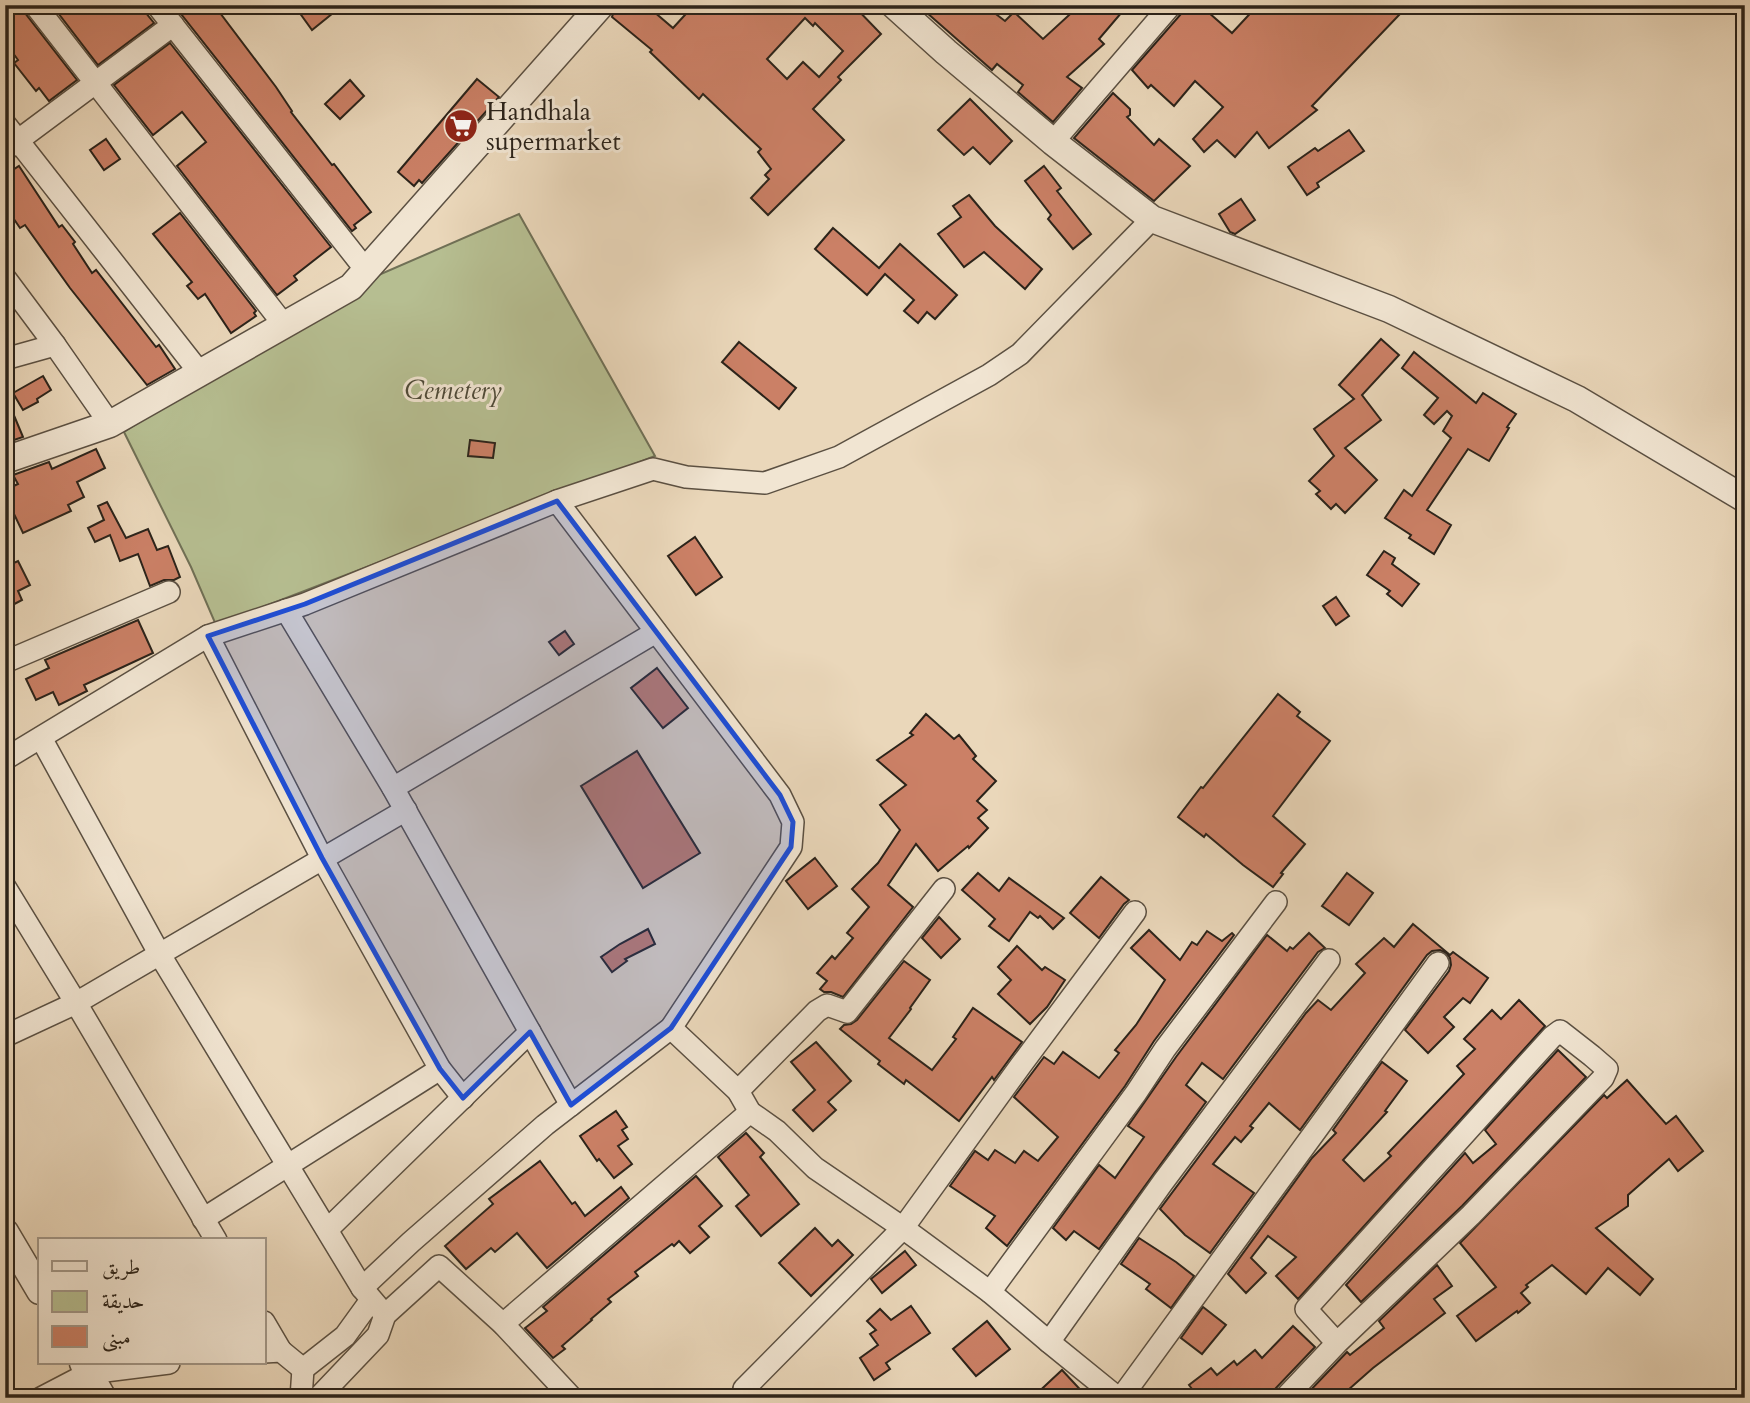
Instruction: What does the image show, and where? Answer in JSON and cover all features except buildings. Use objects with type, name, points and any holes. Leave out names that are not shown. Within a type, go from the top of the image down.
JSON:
[{"type":"street","points":[[34,5],[284,325]]},
{"type":"street","points":[[158,5],[366,270]]},
{"type":"street","points":[[5,460],[110,424],[351,287],[601,5]]},
{"type":"street","points":[[894,5],[1053,142],[1152,219],[1402,315],[1577,399],[1745,499]]},
{"type":"street","points":[[1053,142],[1171,5]]},
{"type":"street","points":[[173,25],[95,82],[10,138],[200,373]]},
{"type":"street","points":[[5,759],[208,636],[305,604],[557,501],[653,469],[686,477],[765,483],[839,457],[989,375],[1020,354],[1152,219]]},
{"type":"street","points":[[5,278],[110,424]]},
{"type":"street","points":[[5,359],[55,345]]},
{"type":"street","points":[[301,1398],[303,1369],[345,1336],[411,1242],[545,1125],[671,1028],[791,847],[793,821],[780,795],[557,501]]},
{"type":"street","points":[[5,662],[169,592]]},
{"type":"street","points":[[286,610],[406,810],[571,1105]]},
{"type":"street","points":[[393,788],[656,632]]},
{"type":"street","points":[[208,636],[322,858],[440,1069],[463,1098]]},
{"type":"street","points":[[41,738],[160,955],[372,1301],[378,1335],[318,1398]]},
{"type":"street","points":[[5,1035],[76,1003],[406,810]]},
{"type":"street","points":[[5,887],[215,1238]]},
{"type":"street","points":[[738,1091],[817,1011],[827,1005],[847,1012],[944,889]]},
{"type":"street","points":[[990,1292],[1276,902]]},
{"type":"street","points":[[744,1389],[903,1228],[1135,912]]},
{"type":"street","points":[[1049,1342],[1163,1182],[1329,960]]},
{"type":"street","points":[[671,1028],[738,1091],[750,1112],[777,1131],[815,1168],[990,1292],[1120,1398],[1438,963]]},
{"type":"street","points":[[1285,1398],[1337,1343],[1471,1215],[1603,1078],[1607,1069],[1560,1031],[1552,1037],[1306,1309],[1337,1343]]},
{"type":"street","points":[[328,1229],[530,1032]]},
{"type":"street","points":[[203,1219],[440,1069]]},
{"type":"street","points":[[503,1324],[750,1112]]},
{"type":"street","points":[[5,1232],[38,1288]]},
{"type":"street","points":[[372,1301],[439,1266],[503,1324],[572,1398]]},
{"type":"street","points":[[266,1329],[273,1352],[303,1369]]},
{"type":"street","points":[[41,1398],[86,1368],[152,1364]]},
{"type":"street","points":[[86,1368],[103,1398]]},
{"type":"highlighted area","points":[[557,501],[780,795],[793,822],[791,847],[671,1028],[571,1105],[530,1032],[463,1098],[440,1069],[322,858],[208,636],[305,604]]},
{"type":"green space","name":"Cemetery","points":[[519,214],[655,456],[216,625],[191,567],[124,432],[351,287]]},
{"type":"place","name":"Handhala supermarket","points":[[461,126]]}]
